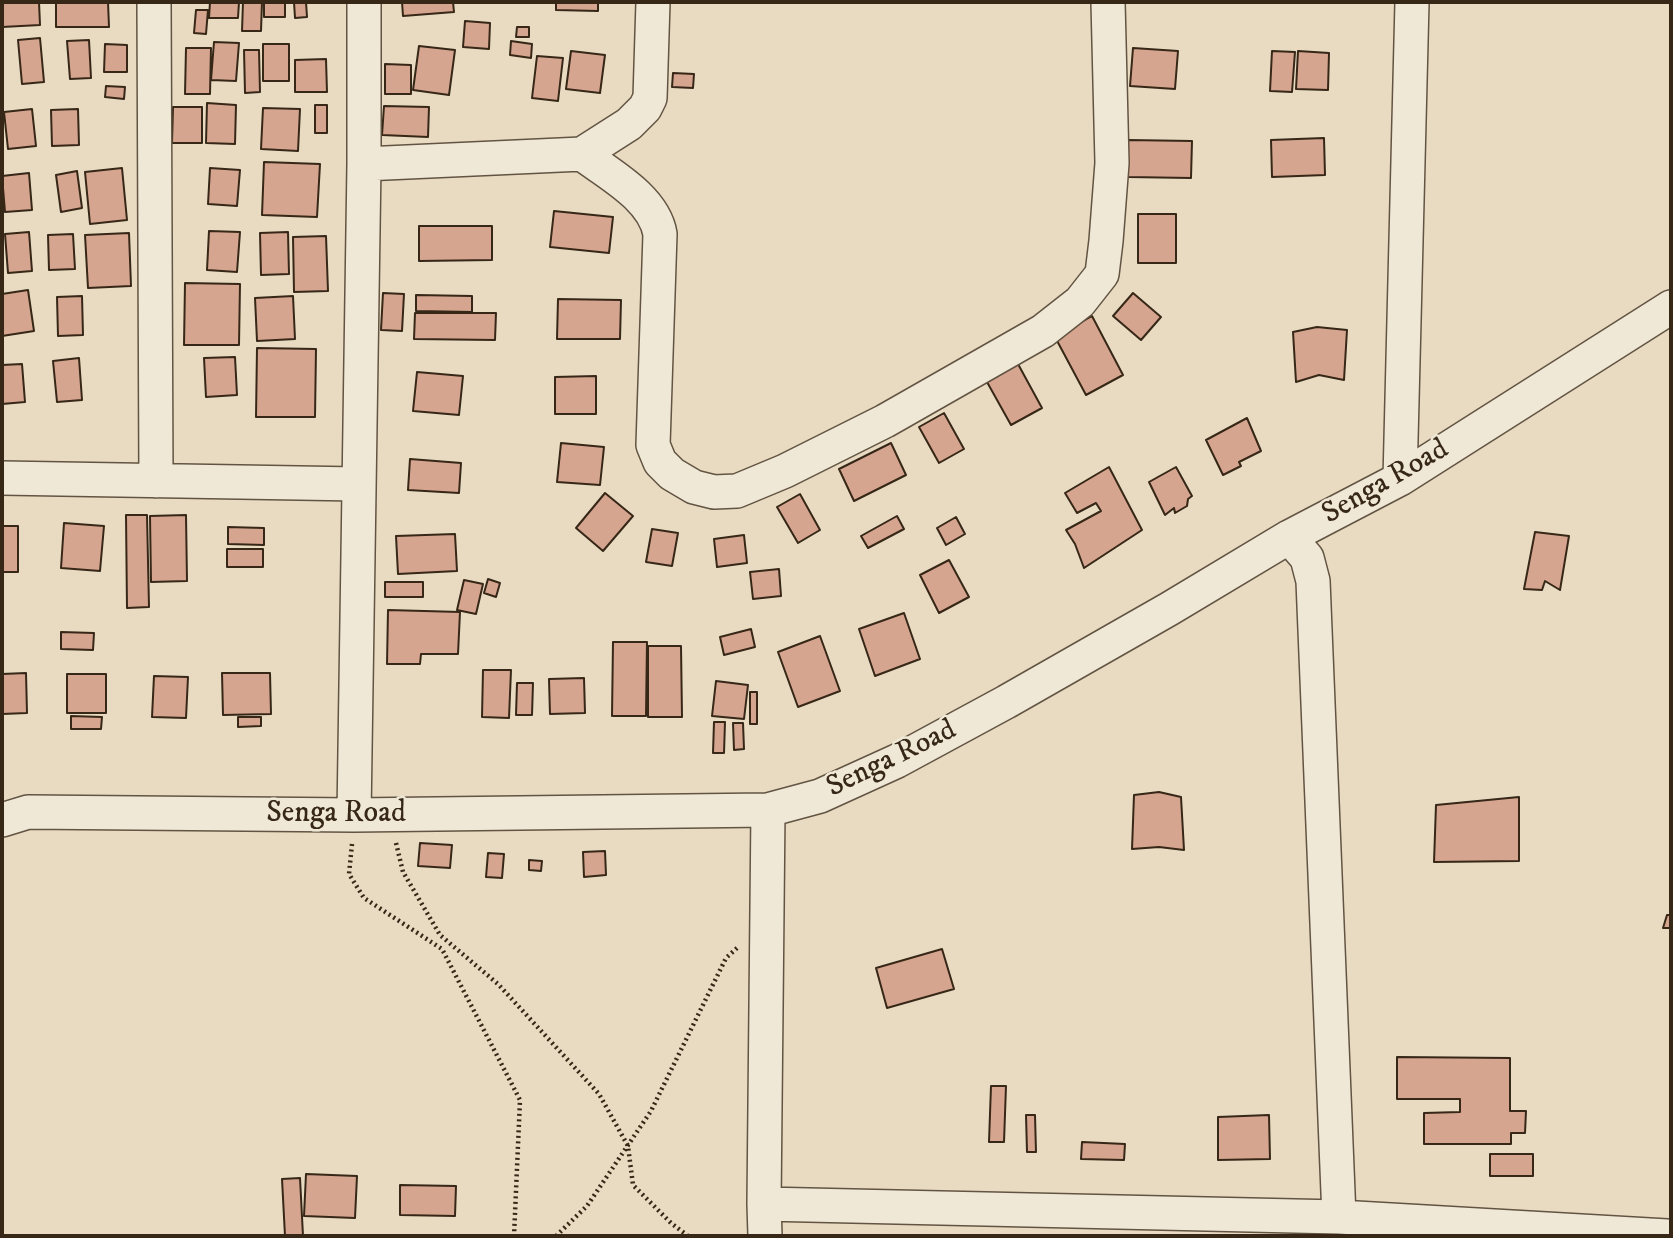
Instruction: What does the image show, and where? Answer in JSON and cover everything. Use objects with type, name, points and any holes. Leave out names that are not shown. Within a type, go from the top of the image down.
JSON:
[{"type":"street","points":[[154,2],[156,481]]},
{"type":"street","points":[[354,815],[364,2]]},
{"type":"street","points":[[364,164],[582,154],[629,124],[645,108],[650,98],[653,2]]},
{"type":"street","points":[[582,154],[635,195],[651,211],[659,224],[653,445],[660,462],[672,474],[694,487],[714,492],[737,491],[785,471],[885,421],[1043,331],[1080,302],[1102,274],[1112,163],[1108,2]]},
{"type":"street","points":[[1400,479],[1412,2]]},
{"type":"street","name":"Senga Road","points":[[2,820],[28,812],[389,815],[768,810],[820,796],[897,761],[1006,702],[1289,537],[1400,479],[1671,307]]},
{"type":"street","points":[[2,478],[358,484]]},
{"type":"street","points":[[1289,537],[1307,558],[1314,582],[1339,1217]]},
{"type":"street","points":[[768,810],[765,1220],[1339,1217],[1667,1236]]},
{"type":"path","points":[[354,815],[349,874],[364,898],[442,949],[520,1100],[514,1236]]},
{"type":"path","points":[[389,815],[403,872],[439,934],[498,984],[598,1094],[628,1146],[634,1185],[671,1223],[688,1236]]},
{"type":"path","points":[[556,1236],[587,1206],[651,1111],[726,958],[767,922]]},
{"type":"building","points":[[2,2],[39,2],[40,25],[2,27]]},
{"type":"building","points":[[56,2],[108,2],[109,27],[56,27]]},
{"type":"building","points":[[210,2],[239,2],[238,18],[209,18]]},
{"type":"building","points":[[243,2],[262,2],[261,31],[242,31]]},
{"type":"building","points":[[264,2],[285,2],[285,17],[264,17]]},
{"type":"building","points":[[294,2],[306,2],[307,17],[295,18]]},
{"type":"building","points":[[402,2],[453,2],[454,12],[403,16]]},
{"type":"building","points":[[556,2],[598,2],[598,11],[556,10]]},
{"type":"building","points":[[196,10],[208,10],[206,34],[194,33]]},
{"type":"building","points":[[465,21],[490,23],[489,49],[463,47]]},
{"type":"building","points":[[517,27],[529,27],[529,37],[516,37]]},
{"type":"building","points":[[40,38],[44,82],[22,84],[18,40]]},
{"type":"building","points":[[89,40],[91,78],[70,79],[67,41]]},
{"type":"building","points":[[511,41],[532,44],[531,58],[510,55]]},
{"type":"building","points":[[214,42],[239,43],[236,81],[211,80]]},
{"type":"building","points":[[105,44],[127,45],[127,72],[104,72]]},
{"type":"building","points":[[263,44],[289,44],[289,81],[263,81]]},
{"type":"building","points":[[419,46],[455,50],[449,95],[413,90]]},
{"type":"building","points":[[186,48],[211,48],[210,94],[185,94]]},
{"type":"building","points":[[1133,48],[1178,51],[1175,89],[1130,86]]},
{"type":"building","points":[[244,50],[259,50],[260,92],[245,93]]},
{"type":"building","points":[[571,51],[605,55],[600,93],[566,89]]},
{"type":"building","points":[[1272,51],[1295,52],[1292,92],[1270,91]]},
{"type":"building","points":[[1298,51],[1329,53],[1328,90],[1296,89]]},
{"type":"building","points":[[537,56],[563,58],[558,101],[532,98]]},
{"type":"building","points":[[326,59],[327,92],[295,92],[295,60]]},
{"type":"building","points":[[385,64],[411,65],[411,94],[385,94]]},
{"type":"building","points":[[673,73],[694,74],[693,88],[672,87]]},
{"type":"building","points":[[106,86],[125,87],[124,99],[105,97]]},
{"type":"building","points":[[207,103],[236,105],[235,144],[206,143]]},
{"type":"building","points":[[315,105],[327,105],[327,133],[315,133]]},
{"type":"building","points":[[384,106],[429,107],[428,137],[382,135]]},
{"type":"building","points":[[173,107],[202,107],[202,143],[172,143]]},
{"type":"building","points":[[263,108],[300,109],[298,151],[261,149]]},
{"type":"building","points":[[32,109],[36,146],[8,149],[4,112]]},
{"type":"building","points":[[78,109],[79,145],[52,146],[51,110]]},
{"type":"building","points":[[1324,138],[1325,175],[1272,177],[1271,140]]},
{"type":"building","points":[[1128,140],[1192,141],[1191,178],[1128,177]]},
{"type":"building","points":[[264,162],[320,164],[317,217],[262,215]]},
{"type":"building","points":[[122,168],[127,220],[90,224],[85,172]]},
{"type":"building","points":[[210,168],[240,170],[237,206],[208,204]]},
{"type":"building","points":[[77,171],[82,208],[61,212],[56,175]]},
{"type":"building","points":[[29,173],[32,210],[5,212],[2,176]]},
{"type":"building","points":[[554,211],[613,217],[609,253],[550,247]]},
{"type":"building","points":[[1138,214],[1176,214],[1176,263],[1138,263]]},
{"type":"building","points":[[419,226],[492,226],[492,260],[419,261]]},
{"type":"building","points":[[209,231],[240,232],[237,272],[207,270]]},
{"type":"building","points":[[29,232],[32,271],[8,273],[5,234]]},
{"type":"building","points":[[288,232],[289,274],[261,275],[260,233]]},
{"type":"building","points":[[129,233],[131,286],[88,288],[85,235]]},
{"type":"building","points":[[73,234],[75,269],[49,270],[48,235]]},
{"type":"building","points":[[326,236],[328,291],[294,292],[293,237]]},
{"type":"building","points":[[185,283],[240,284],[239,345],[184,345]]},
{"type":"building","points":[[28,290],[34,331],[2,336],[2,294]]},
{"type":"building","points":[[383,293],[404,294],[402,331],[381,330]]},
{"type":"building","points":[[1133,293],[1161,317],[1141,340],[1113,316]]},
{"type":"building","points":[[416,295],[472,296],[472,312],[416,311]]},
{"type":"building","points":[[82,296],[83,335],[58,336],[57,297]]},
{"type":"building","points":[[293,296],[295,339],[257,341],[255,298]]},
{"type":"building","points":[[558,299],[621,300],[620,339],[557,339]]},
{"type":"building","points":[[415,313],[496,313],[495,340],[414,339]]},
{"type":"building","points":[[1092,316],[1123,375],[1086,395],[1055,337]]},
{"type":"building","points":[[1317,327],[1347,330],[1344,380],[1319,375],[1296,382],[1293,332]]},
{"type":"building","points":[[257,348],[316,349],[315,417],[256,417]]},
{"type":"building","points":[[235,357],[237,395],[206,397],[204,358]]},
{"type":"building","points":[[79,358],[82,400],[57,402],[53,361]]},
{"type":"building","points":[[22,364],[25,402],[2,404],[2,365]]},
{"type":"building","points":[[1018,364],[1042,408],[1011,425],[987,382]]},
{"type":"building","points":[[417,372],[463,376],[459,415],[413,411]]},
{"type":"building","points":[[596,376],[596,414],[555,414],[555,377]]},
{"type":"building","points":[[944,413],[964,449],[939,463],[919,427]]},
{"type":"building","points":[[1247,418],[1261,451],[1239,462],[1241,466],[1223,475],[1206,440]]},
{"type":"building","points":[[561,443],[604,447],[600,485],[557,482]]},
{"type":"building","points":[[891,443],[906,475],[854,501],[839,469]]},
{"type":"building","points":[[410,459],[461,463],[459,493],[408,490]]},
{"type":"building","points":[[1109,467],[1142,530],[1084,568],[1075,544],[1066,530],[1101,511],[1096,503],[1077,513],[1065,493]]},
{"type":"building","points":[[1176,467],[1192,496],[1188,499],[1187,506],[1175,513],[1174,508],[1165,515],[1149,482]]},
{"type":"building","points":[[605,493],[633,516],[603,551],[576,528]]},
{"type":"building","points":[[800,494],[820,530],[798,543],[777,507]]},
{"type":"building","points":[[126,515],[147,515],[149,607],[127,608]]},
{"type":"building","points":[[186,515],[187,581],[151,582],[150,516]]},
{"type":"building","points":[[897,516],[904,529],[868,548],[861,536]]},
{"type":"building","points":[[956,517],[965,534],[946,545],[937,528]]},
{"type":"building","points":[[64,523],[104,526],[100,571],[61,568]]},
{"type":"building","points":[[2,526],[18,526],[18,572],[2,572]]},
{"type":"building","points":[[228,527],[264,528],[264,545],[228,544]]},
{"type":"building","points":[[652,529],[678,533],[672,566],[646,562]]},
{"type":"building","points":[[1535,532],[1569,536],[1560,590],[1545,581],[1542,590],[1524,589]]},
{"type":"building","points":[[455,534],[457,571],[398,574],[396,536]]},
{"type":"building","points":[[744,535],[747,563],[717,567],[714,539]]},
{"type":"building","points":[[227,549],[263,549],[263,567],[227,567]]},
{"type":"building","points":[[949,560],[969,597],[939,613],[920,575]]},
{"type":"building","points":[[779,569],[781,596],[753,599],[750,572]]},
{"type":"building","points":[[488,579],[500,583],[496,597],[484,593]]},
{"type":"building","points":[[464,580],[483,584],[476,614],[457,610]]},
{"type":"building","points":[[385,582],[423,582],[423,597],[385,597]]},
{"type":"building","points":[[388,610],[460,612],[458,654],[421,654],[420,664],[387,664]]},
{"type":"building","points":[[904,613],[920,659],[875,676],[859,629]]},
{"type":"building","points":[[751,629],[755,647],[724,655],[720,637]]},
{"type":"building","points":[[61,632],[94,633],[93,650],[61,649]]},
{"type":"building","points":[[820,636],[840,691],[798,707],[778,652]]},
{"type":"building","points":[[613,642],[647,642],[646,716],[612,716]]},
{"type":"building","points":[[648,646],[681,646],[682,717],[648,717]]},
{"type":"building","points":[[483,670],[511,670],[509,718],[482,717]]},
{"type":"building","points":[[26,673],[27,713],[2,714],[2,674]]},
{"type":"building","points":[[222,673],[270,673],[271,714],[223,715]]},
{"type":"building","points":[[67,674],[106,674],[106,713],[67,713]]},
{"type":"building","points":[[154,676],[188,677],[186,718],[152,717]]},
{"type":"building","points":[[584,678],[585,713],[550,714],[549,679]]},
{"type":"building","points":[[716,681],[748,685],[744,719],[712,716]]},
{"type":"building","points":[[517,683],[533,683],[532,715],[516,715]]},
{"type":"building","points":[[750,692],[757,692],[757,724],[750,724]]},
{"type":"building","points":[[71,716],[102,717],[101,729],[71,729]]},
{"type":"building","points":[[238,717],[261,717],[261,726],[238,727]]},
{"type":"building","points":[[714,722],[725,722],[724,753],[713,753]]},
{"type":"building","points":[[733,723],[743,723],[744,749],[734,750]]},
{"type":"building","points":[[1159,792],[1181,797],[1184,850],[1159,847],[1132,849],[1134,795]]},
{"type":"building","points":[[1519,797],[1519,861],[1434,862],[1436,805]]},
{"type":"building","points":[[420,843],[452,845],[450,868],[418,866]]},
{"type":"building","points":[[605,851],[606,875],[584,877],[583,852]]},
{"type":"building","points":[[488,853],[504,854],[502,878],[486,877]]},
{"type":"building","points":[[529,860],[542,861],[541,871],[529,870]]},
{"type":"building","points":[[1667,915],[1671,915],[1671,928],[1663,928]]},
{"type":"building","points":[[942,949],[954,989],[887,1008],[876,968]]},
{"type":"building","points":[[1397,1057],[1510,1058],[1510,1111],[1526,1111],[1525,1133],[1511,1133],[1511,1144],[1424,1144],[1424,1113],[1460,1112],[1460,1099],[1397,1099]]},
{"type":"building","points":[[991,1086],[1006,1086],[1004,1142],[989,1142]]},
{"type":"building","points":[[1026,1115],[1035,1115],[1036,1152],[1027,1152]]},
{"type":"building","points":[[1269,1115],[1270,1159],[1218,1160],[1218,1117]]},
{"type":"building","points":[[1082,1142],[1125,1144],[1124,1160],[1081,1159]]},
{"type":"building","points":[[1490,1154],[1533,1154],[1533,1176],[1490,1176]]},
{"type":"building","points":[[306,1174],[357,1176],[355,1218],[304,1216]]},
{"type":"building","points":[[300,1178],[303,1236],[285,1236],[282,1179]]},
{"type":"building","points":[[400,1185],[456,1186],[455,1216],[400,1215]]}]
